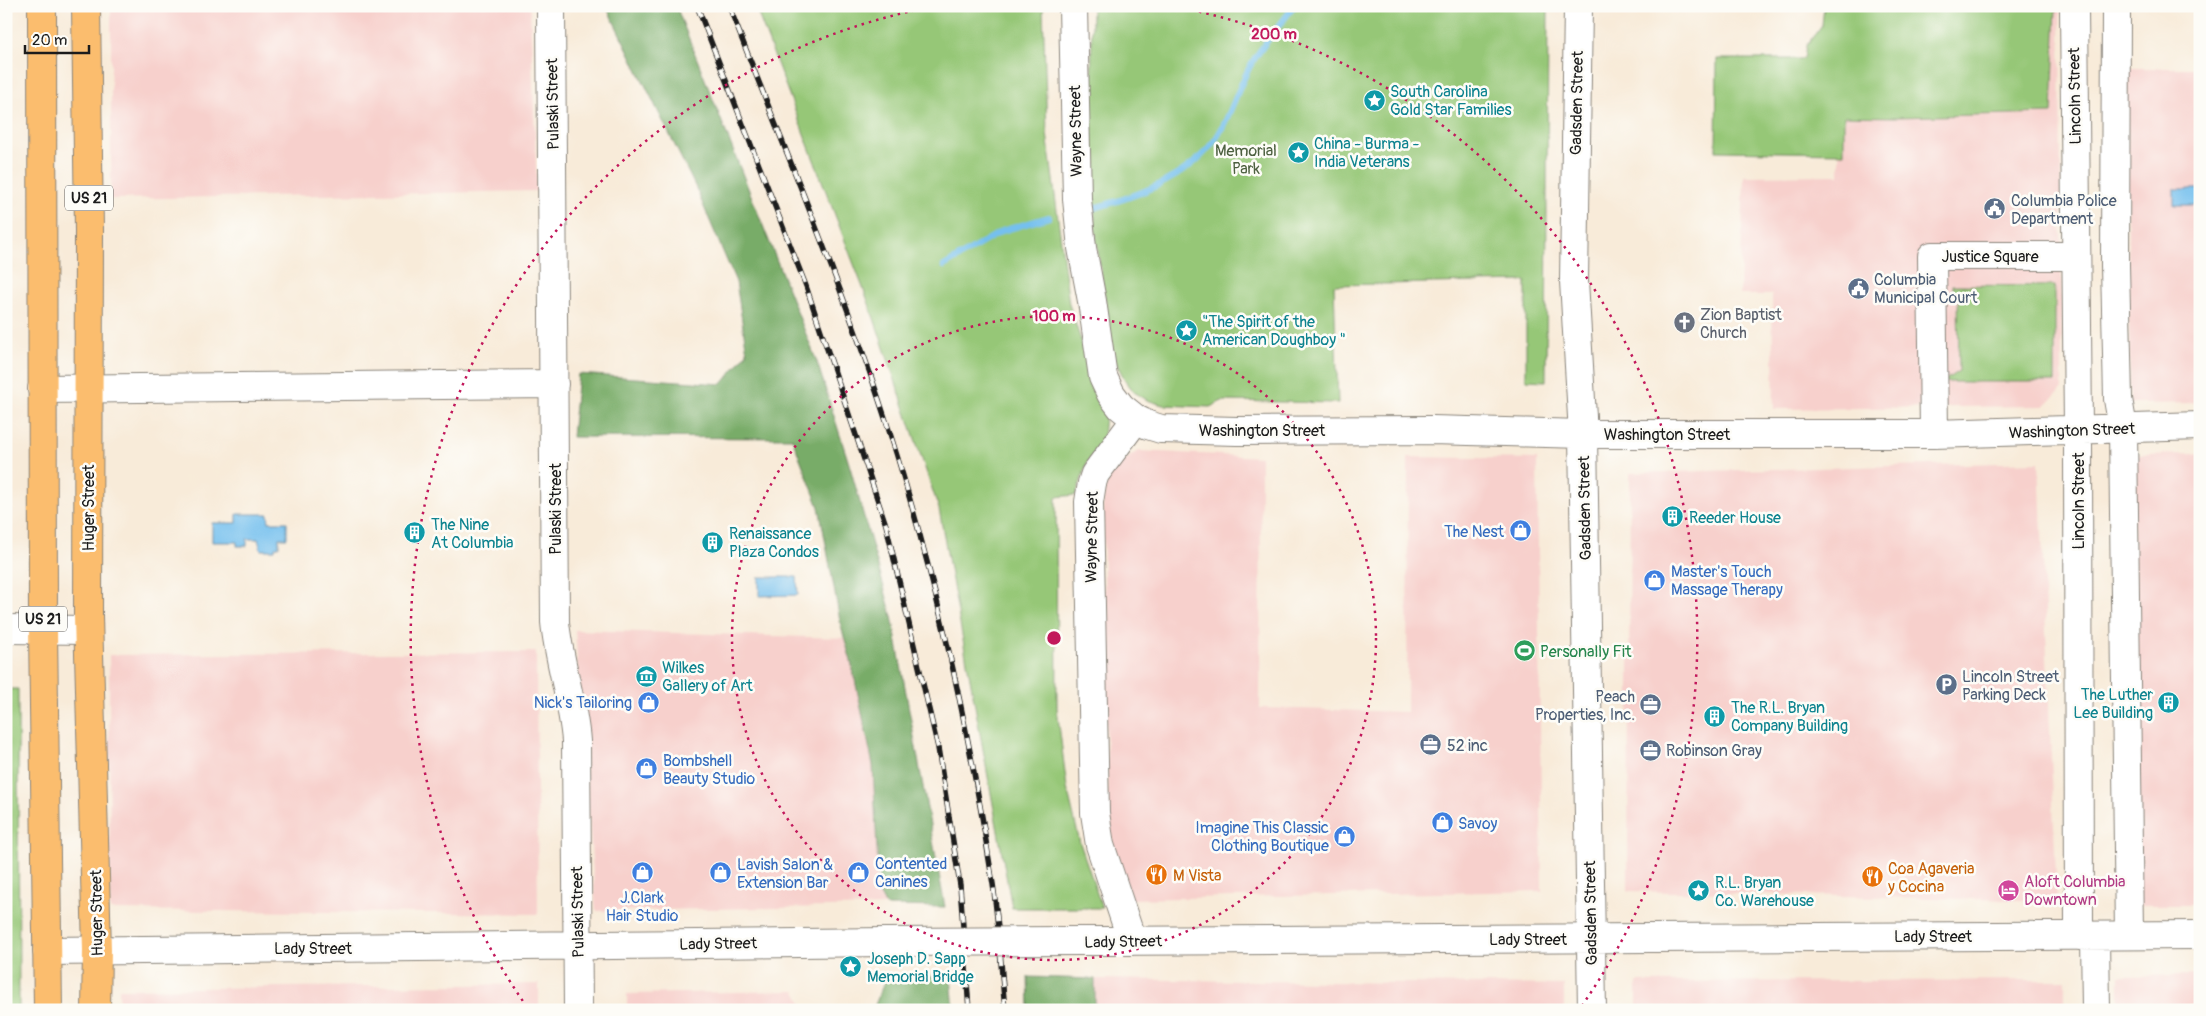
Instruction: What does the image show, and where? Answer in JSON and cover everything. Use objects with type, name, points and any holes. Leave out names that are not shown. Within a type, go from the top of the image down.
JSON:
[{"type":"main road","name":"US 21","points":[[42,6],[43,629],[48,1010]]},
{"type":"main road","name":"Huger Street","points":[[86,6],[88,630],[97,950],[96,1010]]},
{"type":"street","name":"Pulaski Street","points":[[551,6],[555,622],[559,655],[575,726],[578,1010]]},
{"type":"street","name":"Wayne Street","points":[[1074,6],[1076,199],[1082,248],[1103,376],[1111,394],[1121,407],[1136,419],[1095,474],[1089,502],[1095,813],[1100,845],[1132,941]]},
{"type":"street","name":"Gadsden Street","points":[[1578,6],[1574,272],[1583,434],[1592,1010]]},
{"type":"street","name":"Lincoln Street","points":[[2074,6],[2078,430],[2087,936],[2096,1010]]},
{"type":"street","points":[[2116,6],[2114,265],[2118,400],[2123,428],[2128,935]]},
{"type":"street","name":"Justice Square","points":[[1934,434],[1932,256],[2076,256]]},
{"type":"street","points":[[42,389],[554,384]]},
{"type":"street","name":"Washington Street","points":[[1136,419],[1161,429],[1237,431],[1432,430],[1583,434],[1934,434],[2200,426]]},
{"type":"street","points":[[6,629],[88,630]]},
{"type":"street","name":"Lady Street","points":[[47,951],[887,942],[2200,935]]},
{"type":"shaded area","points":[[111,6],[530,6],[537,191],[111,199]]},
{"type":"shaded area","points":[[1840,6],[2060,6],[2062,389],[2044,406],[1774,409],[1772,295],[1740,295],[1744,176],[1839,175]]},
{"type":"shaded area","points":[[2126,68],[2200,68],[2200,403],[2130,404]]},
{"type":"shaded area","points":[[1138,451],[1261,457],[1260,708],[1407,712],[1408,457],[1537,459],[1542,891],[1131,899],[1108,828],[1103,509],[1104,491],[1112,469]]},
{"type":"shaded area","points":[[2200,454],[2200,905],[2139,905],[2132,455]]},
{"type":"shaded area","points":[[2039,462],[2057,901],[1628,891],[1630,473]]},
{"type":"shaded area","points":[[575,630],[844,638],[851,661],[873,765],[879,893],[886,906],[596,911]]},
{"type":"shaded area","points":[[536,652],[538,914],[110,910],[109,655]]},
{"type":"shaded area","points":[[2200,975],[2200,1010],[2119,1010],[2119,976]]},
{"type":"shaded area","points":[[1095,979],[1564,985],[1564,1010],[1095,1010]]},
{"type":"shaded area","points":[[2065,980],[2065,1010],[1637,1010],[1637,982]]},
{"type":"shaded area","points":[[539,984],[539,1010],[119,1010],[119,989]]},
{"type":"shaded area","points":[[796,991],[805,1010],[627,1010],[627,994]]},
{"type":"green space","points":[[606,6],[676,6],[817,362],[850,467],[892,616],[945,907],[886,906],[879,893],[873,765],[851,661],[841,626],[819,507],[792,438],[572,437],[578,374],[722,384],[747,353],[736,282],[695,186]]},
{"type":"green space","points":[[755,6],[1043,6],[1047,133],[1069,304],[1105,414],[1103,440],[1087,463],[1076,495],[1056,497],[1057,709],[1067,788],[1080,843],[1102,908],[1012,908],[939,509],[868,301]]},
{"type":"green space","name":"Memorial Park","points":[[1092,6],[1548,6],[1546,381],[1526,380],[1526,281],[1334,285],[1338,403],[1222,401],[1210,407],[1163,405],[1147,400],[1134,392],[1114,359],[1096,238],[1091,150]]},
{"type":"green space","points":[[1824,6],[2056,6],[2052,113],[1896,117],[1844,116],[1844,153],[1716,151],[1717,59],[1804,59],[1806,46],[1822,25]]},
{"type":"green space","points":[[1953,285],[2055,286],[2055,382],[1942,382],[1959,371],[1958,291],[1953,292]]},
{"type":"green space","points":[[6,689],[18,689],[19,1010],[6,1010]]},
{"type":"green space","points":[[887,975],[951,977],[954,1010],[877,1010],[875,1005]]},
{"type":"green space","points":[[1028,977],[1095,979],[1095,1010],[1029,1010]]},
{"type":"water","points":[[2174,189],[2200,189],[2200,205],[2174,205]]},
{"type":"water","points":[[237,514],[268,514],[269,522],[287,522],[287,538],[279,538],[279,547],[275,547],[275,550],[261,550],[258,539],[247,539],[247,546],[237,546],[237,542],[212,542],[212,523],[237,523]]},
{"type":"water","points":[[759,577],[797,577],[798,595],[759,596]]},
{"type":"waterway","points":[[1094,208],[1130,197],[1166,181],[1183,171],[1211,146],[1221,130],[1253,61],[1294,6]]},
{"type":"waterway","points":[[944,266],[1002,231],[1049,217]]},
{"type":"railway","points":[[697,6],[806,286],[886,525],[938,748],[960,885],[969,1010]]},
{"type":"railway","points":[[729,6],[818,231],[860,344],[880,401],[913,511],[941,616],[975,777],[995,900],[1005,1010]]},
{"type":"place","name":"South Carolina Gold Star Families","points":[[1374,100]]},
{"type":"place","name":"China - Burma - India Veterans","points":[[1298,152]]},
{"type":"place","name":"Columbia Police Department","points":[[1995,209]]},
{"type":"place","name":"Columbia Municipal Court","points":[[1858,288]]},
{"type":"place","name":"Zion Baptist Church","points":[[1684,323]]},
{"type":"place","name":"\"The Spirit of the American Doughboy \"","points":[[1186,330]]},
{"type":"place","name":"Reeder House","points":[[1673,517]]},
{"type":"place","name":"The Nest","points":[[1520,531]]},
{"type":"place","name":"The Nine At Columbia","points":[[415,533]]},
{"type":"place","name":"Renaissance Plaza Condos","points":[[713,542]]},
{"type":"place","name":"Master's Touch Massage Therapy","points":[[1655,580]]},
{"type":"place","name":"Personally Fit","points":[[1524,651]]},
{"type":"place","name":"Wilkes Gallery of Art","points":[[646,676]]},
{"type":"place","name":"Lincoln Street Parking Deck","points":[[1946,685]]},
{"type":"place","name":"Nick's Tailoring","points":[[648,702]]},
{"type":"place","name":"The Luther Lee Building","points":[[2169,703]]},
{"type":"place","name":"Peach Properties, Inc.","points":[[1651,705]]},
{"type":"place","name":"The R.L. Bryan Company Building","points":[[1715,716]]},
{"type":"place","name":"52 inc","points":[[1431,745]]},
{"type":"place","name":"Robinson Gray","points":[[1650,750]]},
{"type":"place","name":"Bombshell Beauty Studio","points":[[647,769]]},
{"type":"place","name":"Savoy","points":[[1442,823]]},
{"type":"place","name":"Imagine This Classic Clothing Boutique","points":[[1345,836]]},
{"type":"place","name":"Contented Canines","points":[[859,872]]},
{"type":"place","name":"J.Clark Hair Studio","points":[[642,873]]},
{"type":"place","name":"Lavish Salon & Extension Bar","points":[[721,873]]},
{"type":"place","name":"M Vista","points":[[1157,875]]},
{"type":"place","name":"Coa Agaveria y Cocina","points":[[1872,877]]},
{"type":"place","name":"Aloft Columbia Downtown","points":[[2008,890]]},
{"type":"place","name":"R.L. Bryan Co. Warehouse","points":[[1699,891]]},
{"type":"place","name":"Joseph D. Sapp Memorial Bridge","points":[[851,967]]}]
